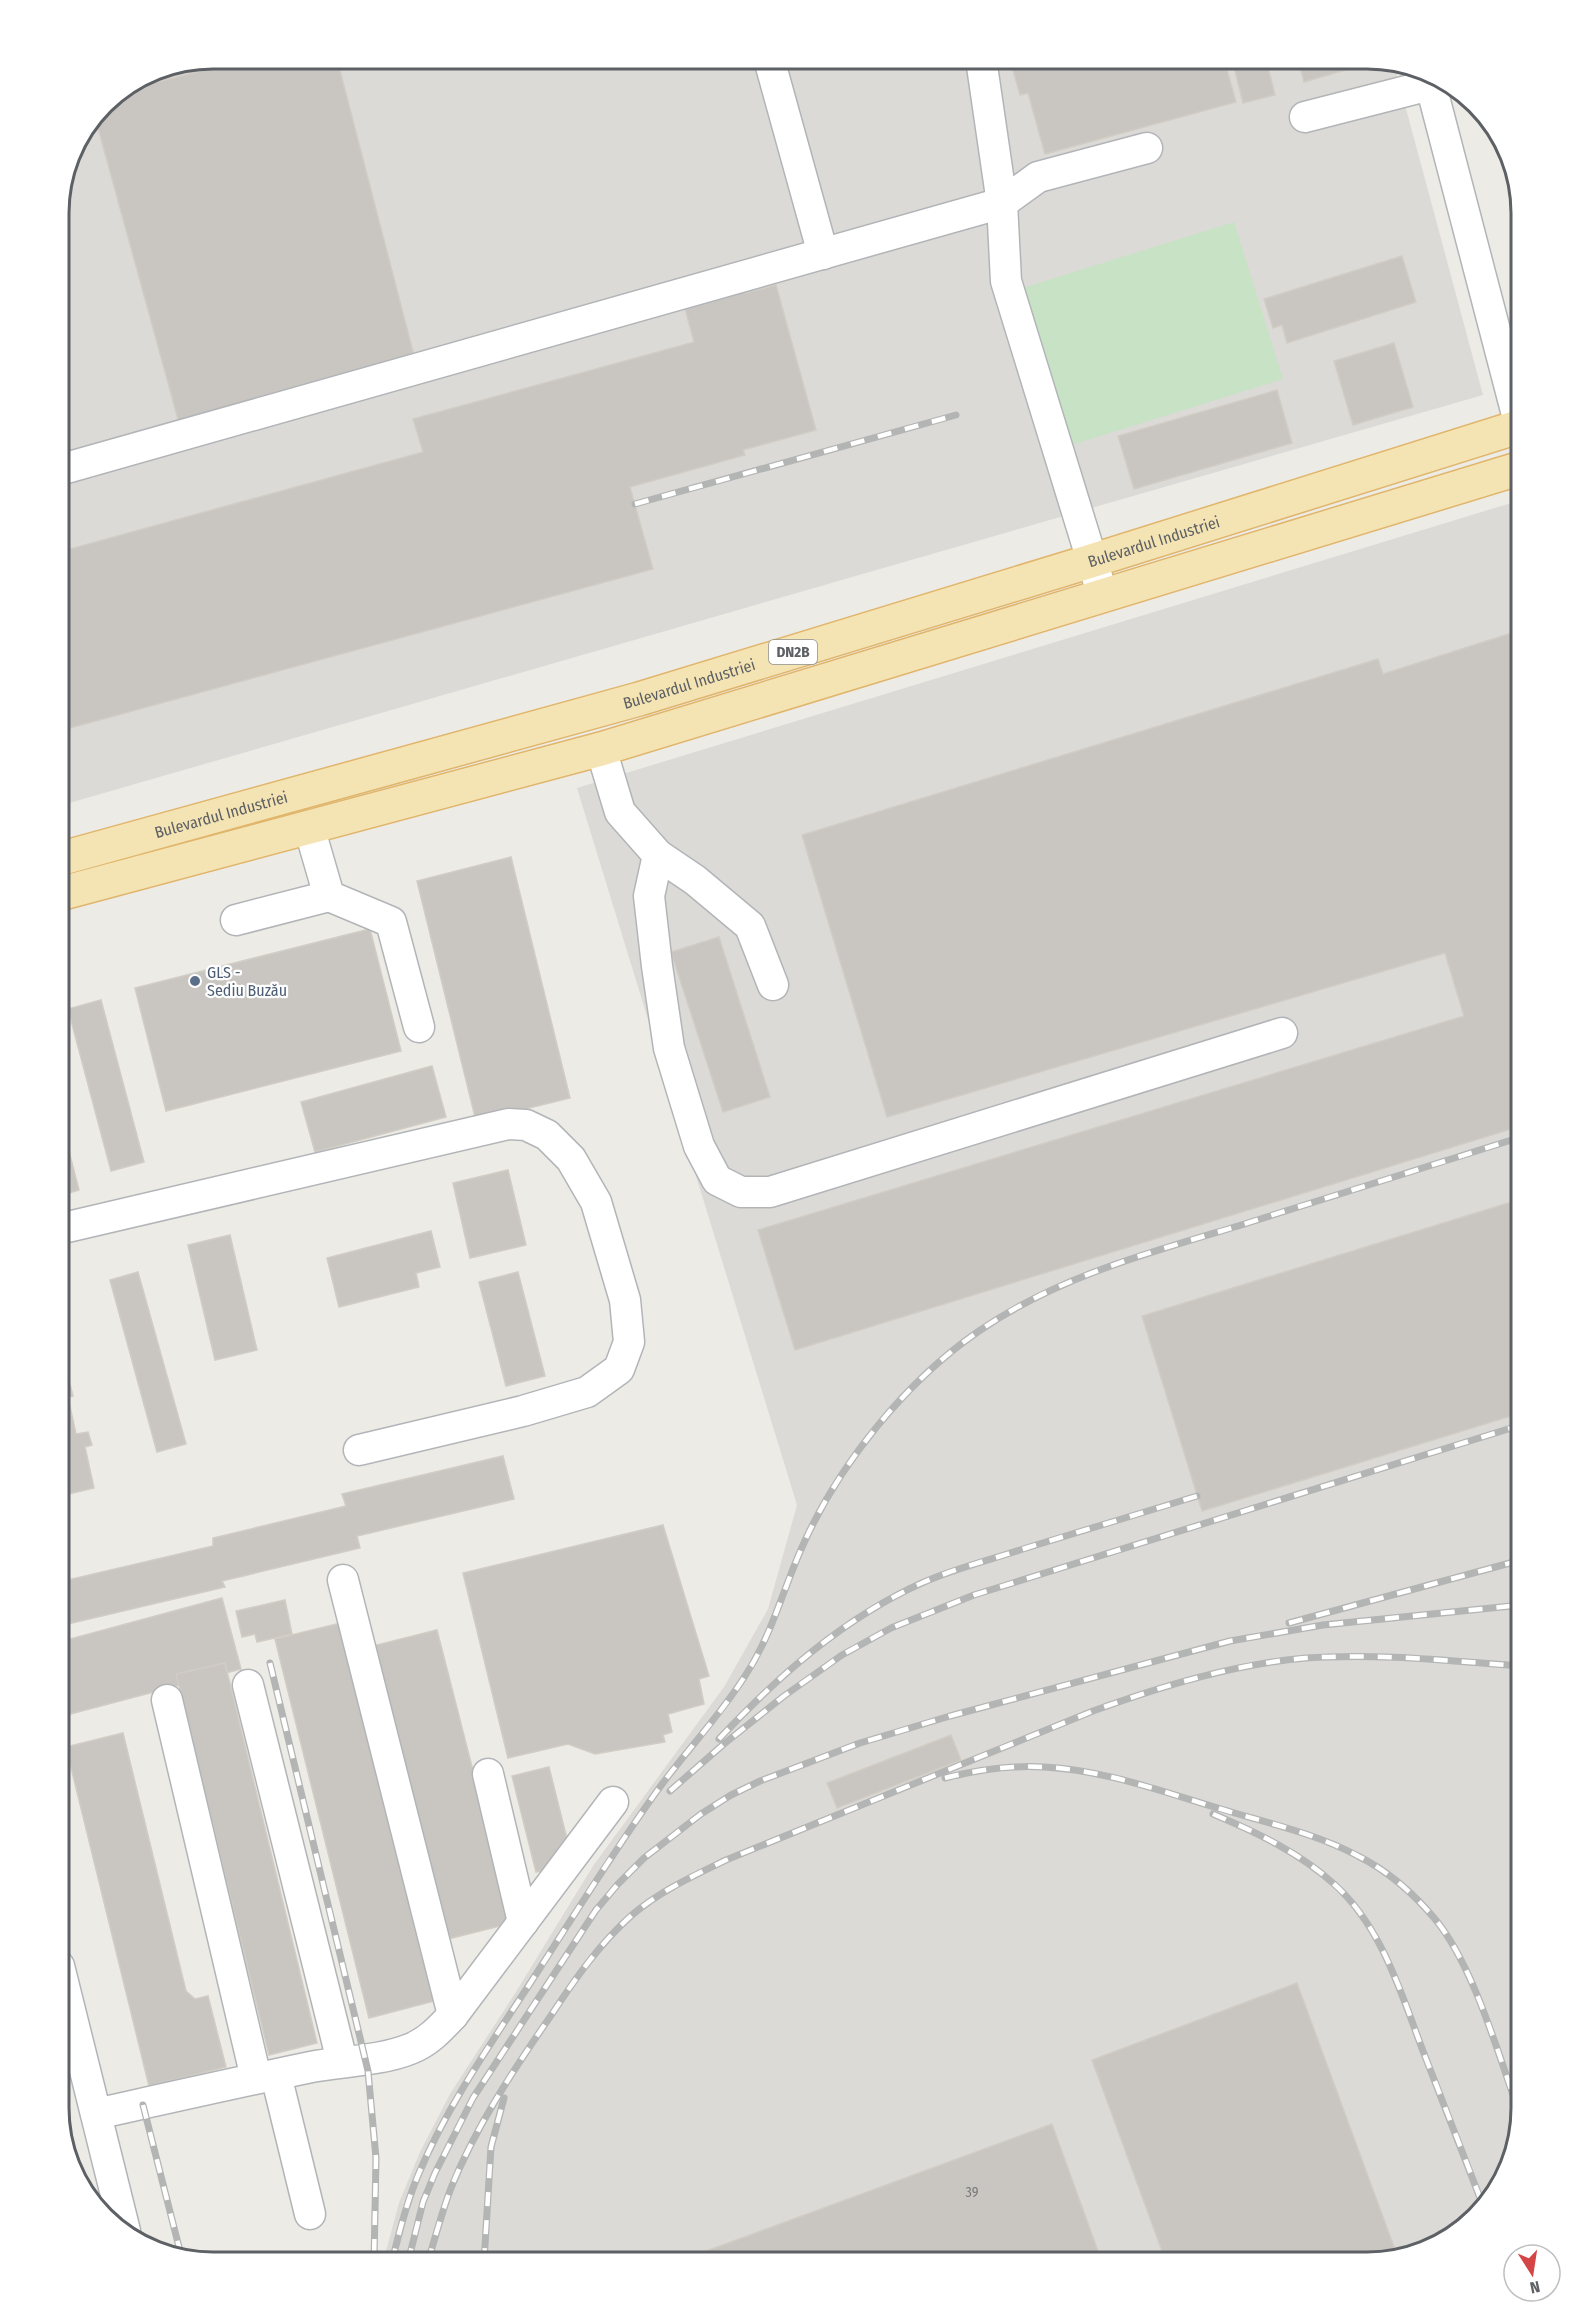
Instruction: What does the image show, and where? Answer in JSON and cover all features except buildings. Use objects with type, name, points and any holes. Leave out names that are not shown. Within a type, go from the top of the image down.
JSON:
[{"type":"main road","name":"Bulevardul Industriei","points":[[69,856],[639,699],[1511,430]]},
{"type":"main road","name":"DN2B","points":[[69,891],[601,749],[1511,471]]},
{"type":"street","points":[[772,69],[823,254]]},
{"type":"street","points":[[982,69],[1002,203],[1005,281],[1102,596]]},
{"type":"street","points":[[1305,117],[1423,81]]},
{"type":"street","points":[[1430,84],[1511,389]]},
{"type":"street","points":[[69,467],[1002,203],[1038,177],[1147,148]]},
{"type":"street","points":[[601,749],[620,812],[658,855],[695,879],[750,926],[772,985]]},
{"type":"street","points":[[309,827],[329,896]]},
{"type":"street","points":[[658,855],[649,896],[669,1048],[699,1146],[717,1180],[741,1192],[770,1192],[1282,1033]]},
{"type":"street","points":[[649,896],[695,879]]},
{"type":"street","points":[[236,920],[329,896],[391,922],[419,1028]]},
{"type":"street","points":[[69,1227],[508,1124],[526,1125],[547,1136],[572,1159],[596,1202],[625,1300],[629,1342],[619,1369],[587,1392],[523,1411],[359,1450]]},
{"type":"street","points":[[343,1580],[453,2015]]},
{"type":"street","points":[[248,1685],[342,2061]]},
{"type":"street","points":[[167,1700],[266,2076],[310,2214]]},
{"type":"street","points":[[488,1774],[523,1922]]},
{"type":"street","points":[[96,2114],[266,2076],[387,2055],[411,2049],[432,2037],[453,2015],[613,1802]]},
{"type":"street","points":[[70,2062],[96,2114],[122,2220]]},
{"type":"shaded area","points":[[204,69],[1376,69],[1396,72],[1483,395],[69,803],[69,204],[80,158],[93,133],[111,111],[125,99],[141,88],[167,77]]},
{"type":"shaded area","points":[[1511,503],[1511,2108],[1506,2145],[1492,2180],[1469,2210],[1439,2233],[1404,2247],[1367,2252],[366,2252],[386,2251],[399,2203],[420,2152],[450,2094],[593,1866],[724,1687],[768,1609],[797,1505],[577,788]]},
{"type":"green space","points":[[1234,222],[1283,379],[1065,447],[1016,290]]},
{"type":"railway","points":[[635,504],[956,415]]},
{"type":"railway","points":[[395,2252],[415,2184],[431,2146],[460,2094],[627,1834],[745,1676],[763,1644],[803,1545],[835,1484],[877,1426],[926,1374],[979,1331],[1009,1312],[1071,1281],[1137,1257],[1511,1140]]},
{"type":"railway","points":[[670,1791],[784,1696],[842,1655],[891,1628],[974,1595],[1511,1428]]},
{"type":"railway","points":[[719,1739],[765,1693],[814,1650],[840,1630],[895,1596],[961,1568],[1197,1496]]},
{"type":"railway","points":[[1289,1623],[1511,1563]]},
{"type":"railway","points":[[410,2252],[423,2202],[473,2098],[596,1910],[644,1858],[701,1814],[731,1795],[760,1781],[860,1743],[950,1716],[1230,1641],[1323,1625],[1511,1606]]},
{"type":"railway","points":[[431,2252],[451,2188],[461,2165],[484,2120],[524,2056],[579,1975],[609,1937],[643,1906],[677,1885],[726,1860],[1093,1711],[1198,1677],[1252,1665],[1306,1658],[1360,1656],[1511,1665]]},
{"type":"railway","points":[[270,1663],[368,2071],[376,2158],[374,2252]]},
{"type":"railway","points":[[945,1778],[1007,1767],[1044,1767],[1089,1772],[1291,1829],[1342,1848],[1369,1862],[1409,1892],[1435,1919],[1449,1939],[1473,1986],[1511,2090]]},
{"type":"railway","points":[[1213,1814],[1261,1836],[1307,1863],[1334,1884],[1365,1920],[1398,1984],[1480,2197]]},
{"type":"railway","points":[[485,2252],[491,2147],[504,2098]]},
{"type":"railway","points":[[143,2105],[179,2247]]},
{"type":"place","name":"GLS - Sediu Buzău","points":[[195,981]]}]
